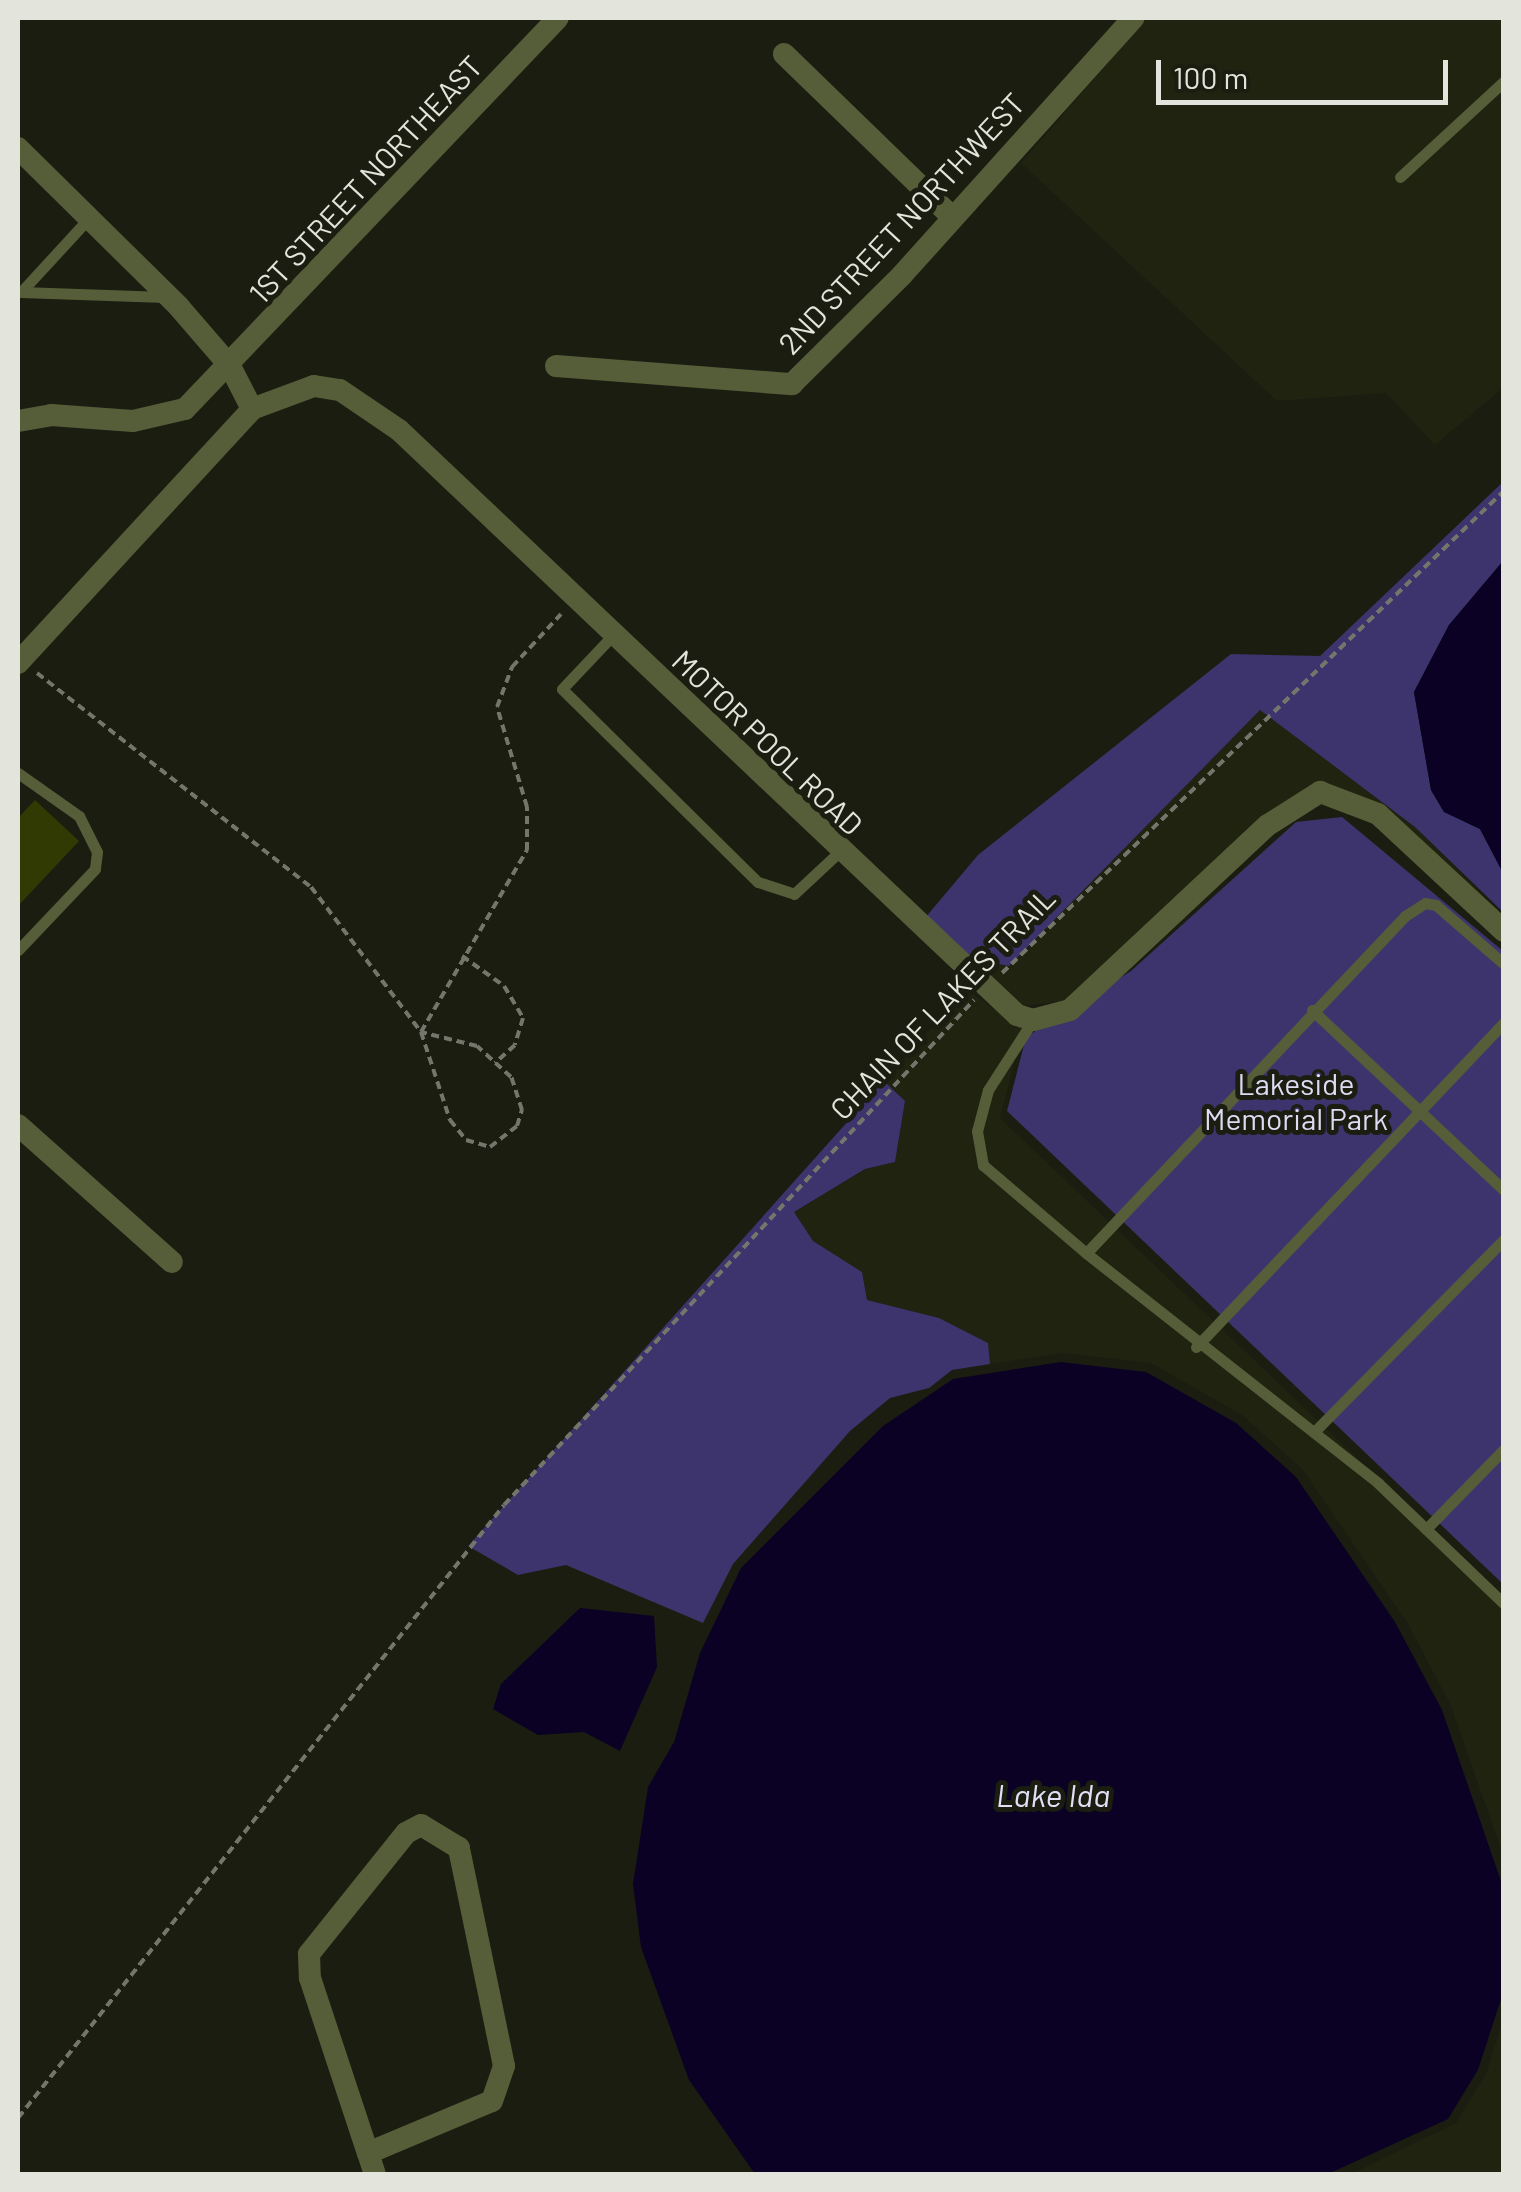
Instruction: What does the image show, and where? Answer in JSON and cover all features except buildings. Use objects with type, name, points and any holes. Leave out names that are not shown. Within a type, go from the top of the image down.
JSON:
[{"type":"street","name":"1ST STREET NORTHEAST","points":[[18,421],[166,416],[186,409],[558,18]]},
{"type":"street","name":"2ND STREET NORTHWEST","points":[[556,366],[792,384],[902,275],[949,214],[1129,19]]},
{"type":"street","points":[[784,54],[949,214]]},
{"type":"street","points":[[18,148],[169,297],[230,366],[252,410]]},
{"type":"street","name":"MOTOR POOL ROAD","points":[[19,662],[252,410],[314,386],[362,402],[984,990],[1033,1020]]},
{"type":"street","points":[[1033,1020],[1070,1010],[1268,825],[1320,792],[1378,814],[1504,931]]},
{"type":"street","points":[[18,1125],[172,1262]]},
{"type":"street","points":[[421,1825],[450,1837],[459,1848],[504,2066],[492,2101],[372,2164],[310,1978],[317,1937],[406,1832],[421,1825]]},
{"type":"lane","points":[[1400,177],[1504,81]]},
{"type":"lane","points":[[89,218],[21,292],[169,297]]},
{"type":"lane","points":[[613,636],[562,689],[758,882],[794,894],[839,852]]},
{"type":"lane","points":[[18,774],[79,816],[93,836],[96,869],[18,950]]},
{"type":"lane","points":[[1086,1253],[1312,1010],[1425,902],[1504,964]]},
{"type":"lane","points":[[1312,1010],[1504,1190]]},
{"type":"lane","points":[[1033,1020],[988,1090],[978,1131],[983,1165],[1196,1347],[1314,1432],[1426,1529],[1504,1604]]},
{"type":"lane","points":[[1196,1347],[1504,1023]]},
{"type":"lane","points":[[1314,1432],[1504,1240]]},
{"type":"lane","points":[[1426,1529],[1504,1449]]},
{"type":"path","name":"CHAIN OF LAKES TRAIL","points":[[18,2118],[445,1578],[813,1168],[1166,807],[1504,491]]},
{"type":"path","points":[[421,1032],[462,956],[517,878],[531,830],[499,733],[501,688],[526,649],[575,600]]},
{"type":"path","points":[[19,662],[311,887],[421,1032],[450,1120],[466,1140],[490,1147],[517,1126],[522,1110],[511,1077],[477,1046],[421,1032]]},
{"type":"path","points":[[462,956],[504,986],[523,1018],[515,1045],[495,1063]]},
{"type":"shaded area","points":[[1147,18],[1503,18],[1503,388],[1435,445],[1386,393],[1277,401],[1021,163]]},
{"type":"shaded area","points":[[1260,710],[1415,827],[1503,915],[1386,806],[1319,781],[1261,817],[1065,1001],[1023,1006],[982,972],[990,962],[1009,965]]},
{"type":"shaded area","points":[[966,989],[1023,1029],[1000,1118],[1503,1597],[1503,1855],[1451,1706],[1408,1624],[1303,1470],[1242,1415],[1151,1363],[1063,1353],[990,1364],[987,1342],[939,1318],[867,1300],[862,1272],[813,1241],[794,1212],[866,1169],[895,1162],[905,1101],[884,1081]]},
{"type":"shaded area","points":[[1503,2020],[1503,2174],[1351,2174],[1456,2123],[1486,2074]]},
{"type":"green space","points":[[1503,482],[1503,561],[1449,625],[1414,692],[1431,790],[1444,812],[1480,829],[1503,873],[1503,912],[1415,827],[1260,710],[1009,966],[967,958],[925,918],[978,855],[1231,654],[1320,656]]},
{"type":"green space","name":"Lakeside Memorial Park","points":[[1342,817],[1503,951],[1503,1584],[1007,1111],[1026,1037],[1131,971],[1296,822]]},
{"type":"green space","points":[[884,1081],[905,1101],[895,1162],[865,1169],[794,1212],[813,1241],[862,1272],[867,1300],[939,1318],[988,1343],[990,1364],[952,1370],[929,1388],[890,1398],[850,1431],[733,1564],[703,1623],[566,1565],[518,1575],[468,1546]]},
{"type":"water","points":[[1503,561],[1503,873],[1480,829],[1444,812],[1431,790],[1414,692],[1449,625]]},
{"type":"water","name":"Lake Ida","points":[[1061,1362],[1146,1372],[1236,1423],[1296,1477],[1395,1622],[1442,1710],[1503,1887],[1503,1993],[1478,2070],[1448,2119],[1328,2174],[755,2174],[689,2080],[641,1947],[633,1884],[648,1787],[674,1742],[700,1653],[741,1568],[883,1426],[953,1379]]},
{"type":"water","points":[[580,1608],[654,1616],[657,1667],[620,1751],[584,1732],[538,1735],[493,1709],[501,1684]]}]
